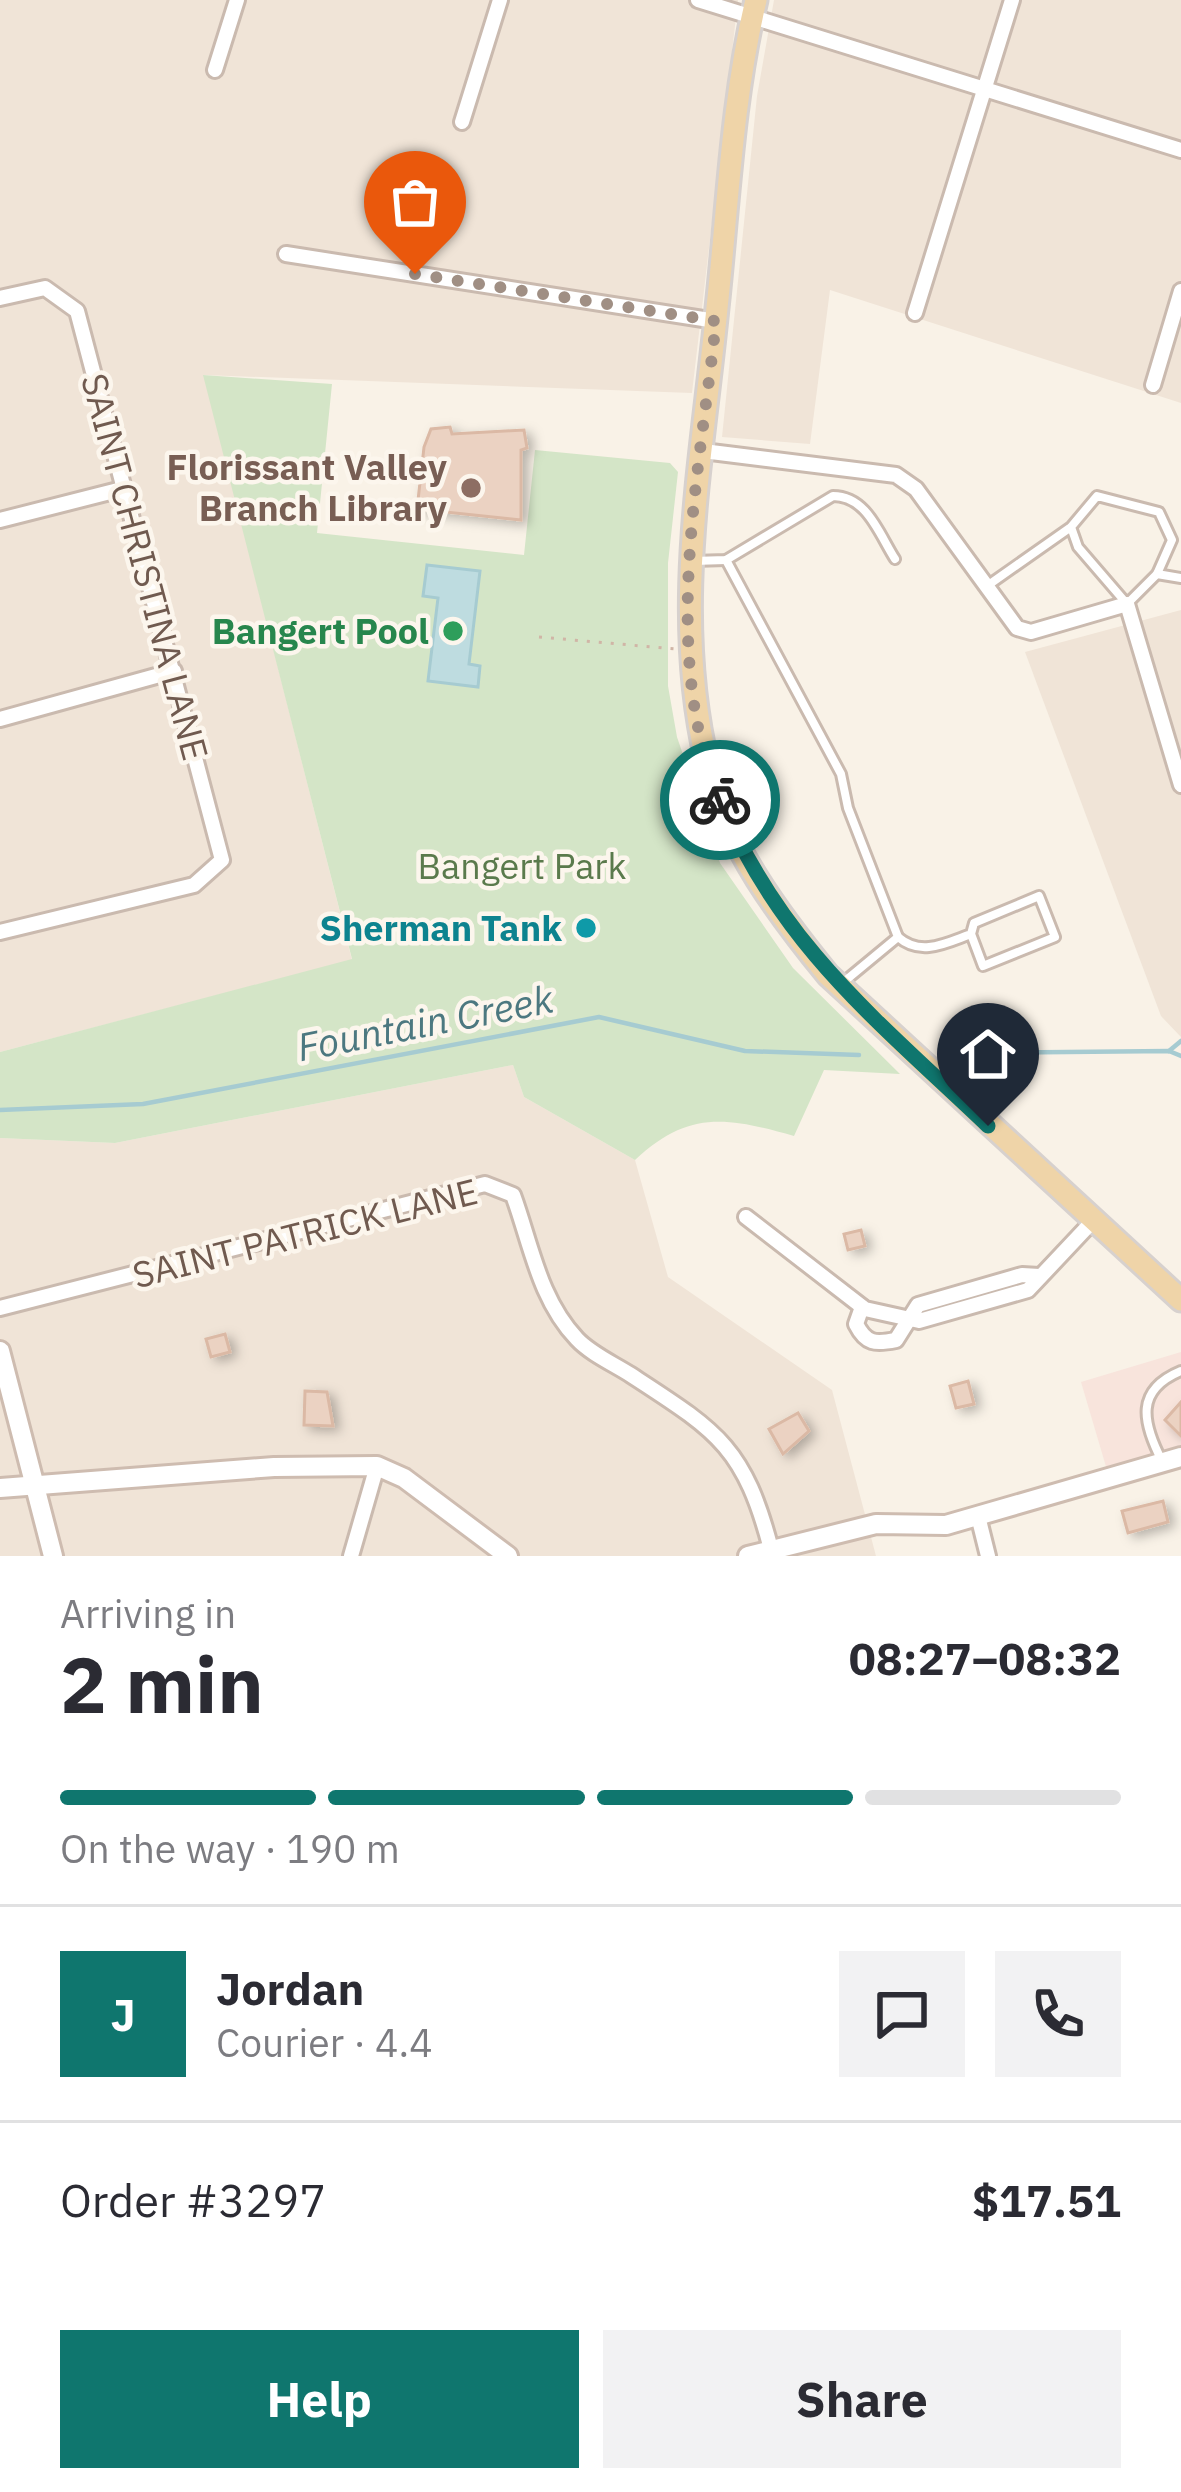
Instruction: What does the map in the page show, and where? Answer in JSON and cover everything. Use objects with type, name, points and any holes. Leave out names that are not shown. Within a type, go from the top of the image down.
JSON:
[{"type":"main road","points":[[754,8],[692,562],[694,704],[710,777],[737,841],[779,915],[839,986],[1181,1300]]},
{"type":"street","points":[[215,70],[237,0]]},
{"type":"street","points":[[462,122],[500,0]]},
{"type":"street","points":[[698,0],[754,8],[984,89],[1181,150]]},
{"type":"street","points":[[915,314],[1012,0]]},
{"type":"street","points":[[286,254],[716,321]]},
{"type":"street","name":"SAINT CHRISTINA LANE","points":[[0,298],[45,288],[77,311],[222,860],[194,885],[0,932]]},
{"type":"street","points":[[1153,386],[1181,291]]},
{"type":"street","points":[[703,451],[896,475],[916,490],[1017,628],[1031,632],[1127,604],[1181,785]]},
{"type":"street","points":[[0,520],[122,489]]},
{"type":"street","points":[[0,719],[174,671]]},
{"type":"street","name":"SAINT PATRICK LANE","points":[[0,1308],[485,1184],[513,1195],[554,1310],[579,1341],[704,1423],[734,1452],[756,1492],[771,1549]]},
{"type":"street","points":[[746,1217],[862,1307],[919,1321],[974,1297],[1028,1290],[1091,1222]]},
{"type":"street","points":[[862,1307],[856,1324],[862,1336],[878,1344],[896,1340],[906,1316]]},
{"type":"street","points":[[0,1351],[53,1556]]},
{"type":"street","points":[[748,1556],[876,1524],[946,1526],[1172,1460]]},
{"type":"street","points":[[352,1556],[377,1466]]},
{"type":"street","points":[[0,1487],[274,1467],[377,1466],[404,1478],[508,1556]]},
{"type":"street","points":[[979,1516],[988,1556]]},
{"type":"lane","points":[[692,562],[726,560],[833,496],[863,508],[895,559]]},
{"type":"lane","points":[[986,587],[1071,527],[1097,496],[1152,508],[1167,520],[1172,540],[1157,574],[1127,604],[1078,547],[1071,527]]},
{"type":"lane","points":[[726,560],[841,774],[848,808],[898,937],[906,945],[933,948],[970,934],[974,923],[1039,896],[1055,937],[983,966],[970,934]]},
{"type":"lane","points":[[1157,574],[1181,578]]},
{"type":"lane","points":[[839,986],[898,937]]},
{"type":"lane","points":[[1172,1460],[1144,1409],[1148,1393],[1161,1379],[1181,1371]]},
{"type":"path","points":[[539,637],[690,649]]},
{"type":"shaded area","points":[[0,0],[738,0],[692,393],[204,375],[352,960],[0,1052]]},
{"type":"shaded area","points":[[774,0],[1181,0],[1181,403],[830,290],[810,444],[722,437],[757,96]]},
{"type":"shaded area","points":[[1181,610],[1181,1037],[1161,1016],[1025,652]]},
{"type":"shaded area","points":[[513,1065],[524,1097],[635,1160],[668,1277],[832,1390],[876,1556],[0,1556],[0,1138],[115,1143]]},
{"type":"shaded area","points":[[1181,1352],[1181,1449],[1107,1470],[1081,1382]]},
{"type":"green space","name":"Bangert Park","points":[[203,375],[332,384],[317,533],[524,555],[535,450],[670,463],[678,472],[668,563],[668,686],[677,737],[720,863],[793,968],[900,1074],[824,1070],[794,1136],[709,1122],[673,1132],[635,1160],[524,1097],[513,1065],[115,1143],[0,1138],[0,1052],[352,959]]},
{"type":"water","name":"Bangert Pool","points":[[427,565],[480,571],[469,664],[480,666],[478,687],[428,681],[438,598],[423,596]]},
{"type":"building","name":"Florissant Valley Branch Library","points":[[450,427],[452,434],[524,430],[521,520],[417,509],[424,447],[431,429]]},
{"type":"building","points":[[861,1230],[865,1246],[848,1250],[844,1234]]},
{"type":"building","points":[[225,1334],[230,1352],[211,1357],[206,1339]]},
{"type":"building","points":[[968,1381],[974,1404],[956,1408],[950,1386]]},
{"type":"building","points":[[305,1391],[327,1392],[333,1426],[304,1425]]},
{"type":"building","points":[[1181,1402],[1181,1436],[1165,1420]]},
{"type":"building","points":[[798,1413],[809,1431],[783,1454],[769,1429]]},
{"type":"building","points":[[1163,1501],[1168,1522],[1128,1533],[1122,1511]]},
{"type":"waterway","name":"Fountain Creek","points":[[0,1110],[143,1104],[599,1017],[745,1051],[859,1055]]},
{"type":"waterway","points":[[1169,1051],[1181,1041]]},
{"type":"waterway","name":"Fountain Creek","points":[[964,1053],[1169,1051],[1181,1056]]},
{"type":"way so far","points":[[415,274],[716,321],[690,578],[690,649],[694,704],[710,777],[720,800]]},
{"type":"place","name":"Florissant Valley Branch Library","points":[[471,488]]},
{"type":"place","name":"Bangert Pool","points":[[453,631]]},
{"type":"place","name":"Sherman Tank","points":[[586,928]]},
{"type":"route","points":[[720,800],[779,915],[828,975],[988,1126]]}]
